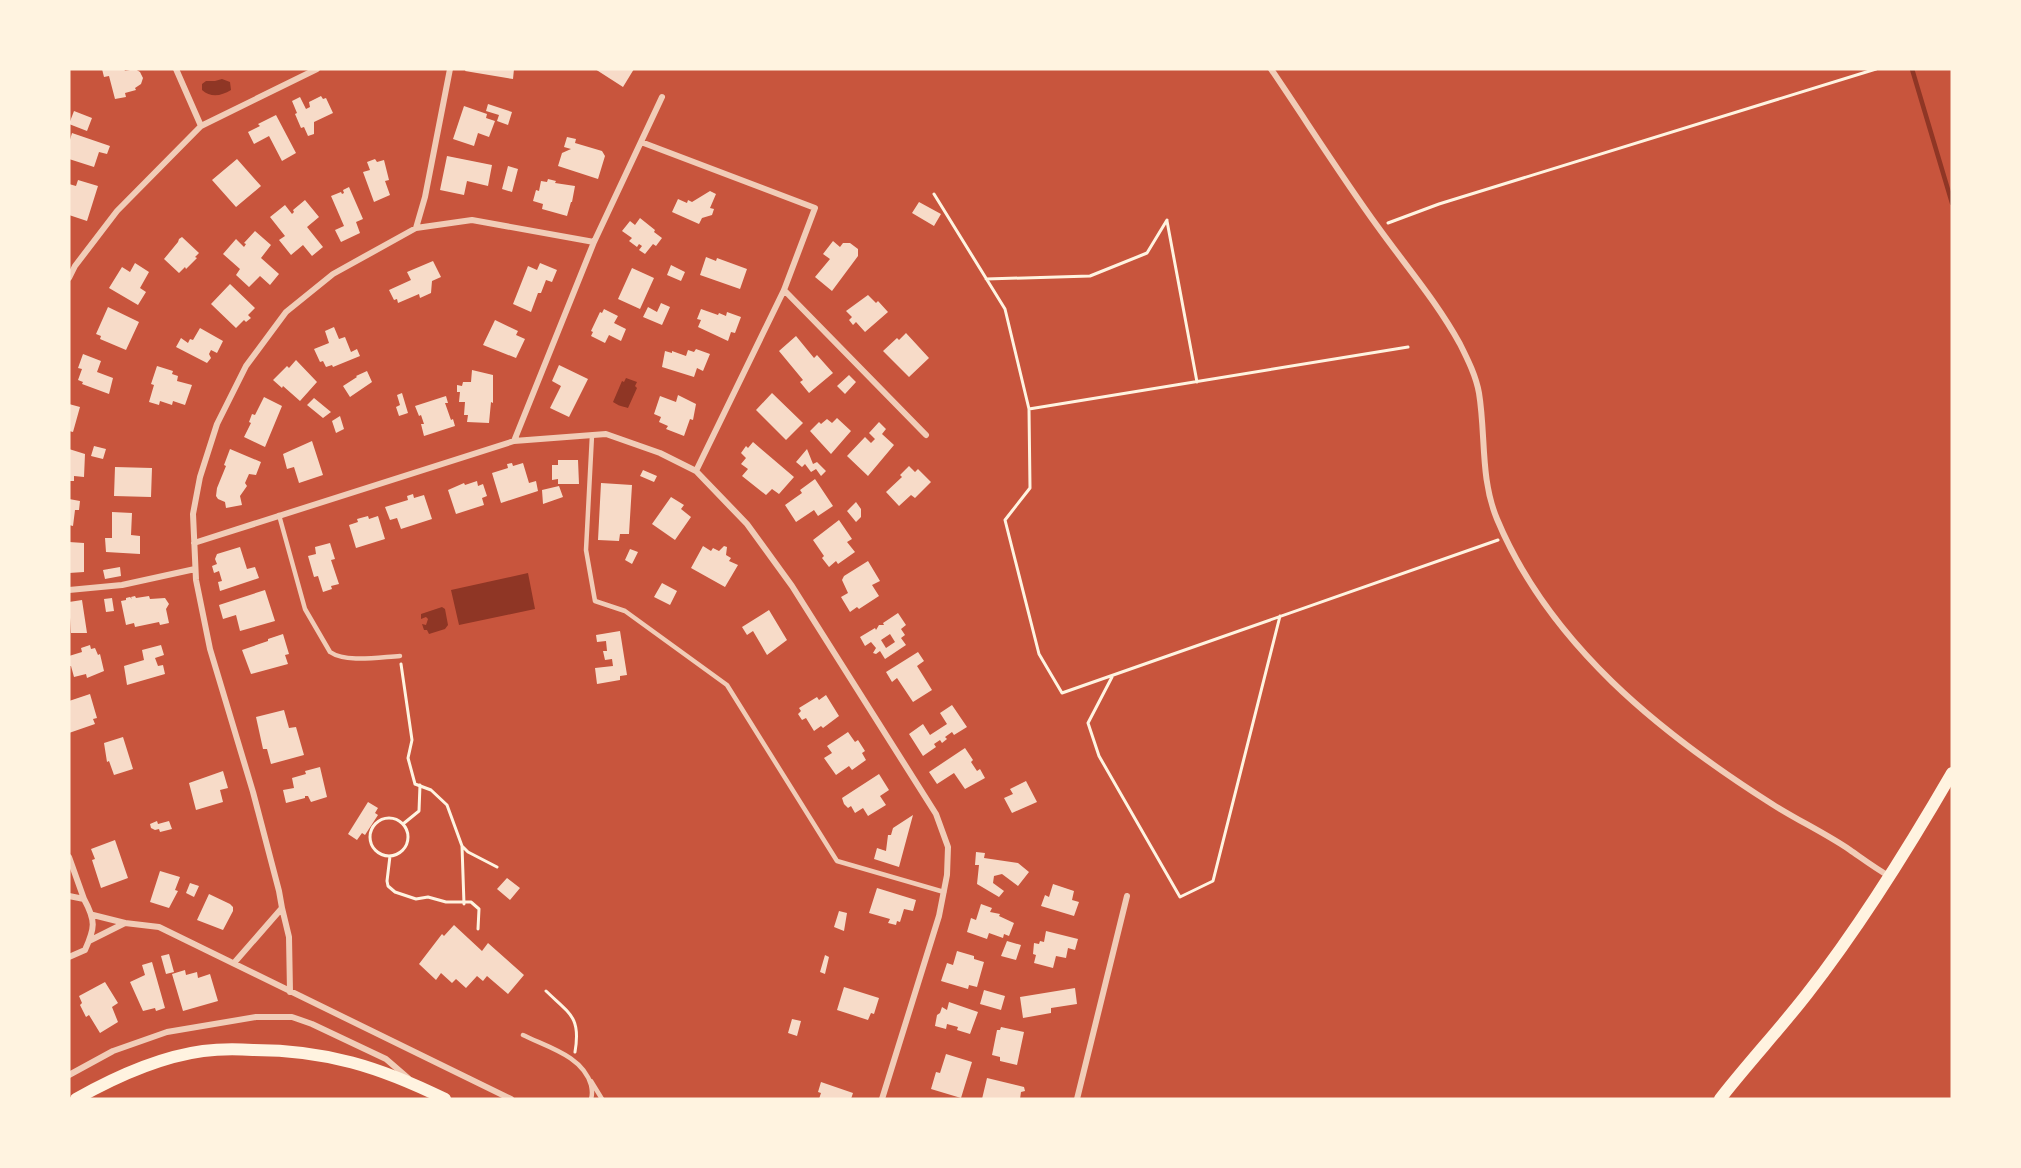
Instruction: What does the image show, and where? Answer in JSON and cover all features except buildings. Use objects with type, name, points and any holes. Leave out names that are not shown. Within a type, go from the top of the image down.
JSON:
[{"type":"main road","points":[[1720,1099],[1808,994],[1889,876],[1952,773]]},
{"type":"main road","points":[[76,1099],[105,1083],[150,1064],[202,1051],[224,1050],[289,1050],[339,1058],[415,1084],[445,1099]]},
{"type":"street","points":[[176,69],[201,126]]},
{"type":"street","points":[[69,278],[72,266],[117,211],[201,126],[317,69]]},
{"type":"street","points":[[416,228],[425,197],[450,69]]},
{"type":"street","points":[[1271,69],[1459,342],[1474,374],[1479,393],[1486,481],[1496,516],[1513,554],[1550,613],[1583,654],[1637,705],[1705,759],[1889,876]]},
{"type":"street","points":[[514,441],[594,242],[662,97]]},
{"type":"street","points":[[641,142],[815,208],[784,290],[696,471]]},
{"type":"street","points":[[290,992],[289,937],[279,891],[253,792],[210,649],[195,569],[193,514],[200,477],[217,424],[246,366],[286,312],[333,274],[416,228],[472,220],[594,242]]},
{"type":"street","points":[[784,290],[926,435]]},
{"type":"street","points":[[194,543],[514,441],[606,434],[660,453],[696,471],[747,524],[792,586],[936,814],[948,847],[947,874],[939,916],[882,1099]]},
{"type":"street","points":[[69,590],[122,585],[195,569]]},
{"type":"street","points":[[69,857],[84,899],[93,915],[93,932],[85,950],[69,957]]},
{"type":"street","points":[[69,896],[84,899]]},
{"type":"street","points":[[1077,1099],[1127,896]]},
{"type":"street","points":[[234,963],[282,908]]},
{"type":"street","points":[[93,915],[125,923],[159,927],[511,1099]]},
{"type":"street","points":[[89,941],[125,923]]},
{"type":"street","points":[[69,1075],[113,1051],[167,1032],[256,1017],[292,1017],[386,1059],[415,1084]]},
{"type":"lane","points":[[592,435],[586,550],[594,601],[625,611],[727,685],[837,861],[944,892]]},
{"type":"lane","points":[[279,515],[305,609],[330,652],[337,657],[347,658],[400,656]]},
{"type":"lane","points":[[522,1035],[574,1060],[589,1077],[602,1099]]},
{"type":"lane","points":[[589,1077],[593,1094],[591,1099]]},
{"type":"path","points":[[1377,226],[1439,204],[1876,69]]},
{"type":"path","points":[[934,194],[1005,309],[1029,409],[1030,488],[1005,520],[1039,654],[1062,693],[1505,537]]},
{"type":"path","points":[[986,279],[1090,276],[1147,253],[1167,220],[1197,382]]},
{"type":"path","points":[[1029,409],[1408,347]]},
{"type":"path","points":[[1113,675],[1088,723],[1099,756],[1180,897],[1213,881],[1280,616]]},
{"type":"path","points":[[400,656],[412,740],[408,759],[415,784],[431,790],[447,805],[462,846],[464,904]]},
{"type":"path","points":[[403,824],[419,811],[420,785]]},
{"type":"path","points":[[385,818],[398,820],[403,824],[408,835],[405,847],[390,856],[379,853],[371,844],[371,830],[379,820],[385,818]]},
{"type":"path","points":[[462,846],[468,852],[497,867]]},
{"type":"path","points":[[390,856],[387,881],[388,886],[395,892],[416,899],[428,897],[464,904],[471,902],[479,909],[478,929]]},
{"type":"path","points":[[546,991],[574,1018],[579,1034],[574,1060]]},
{"type":"shaded area","points":[[222,79],[230,82],[231,90],[216,95],[202,90],[202,84],[206,81]]},
{"type":"shaded area","points":[[626,378],[637,382],[635,386],[637,388],[628,408],[613,402],[622,381],[624,382]]},
{"type":"shaded area","points":[[528,573],[535,609],[459,625],[451,590]]},
{"type":"shaded area","points":[[442,607],[445,609],[448,625],[445,629],[429,634],[427,630],[424,630],[422,624],[426,625],[428,619],[426,617],[421,619],[421,614]]},
{"type":"waterway","points":[[1912,69],[1952,203]]}]
